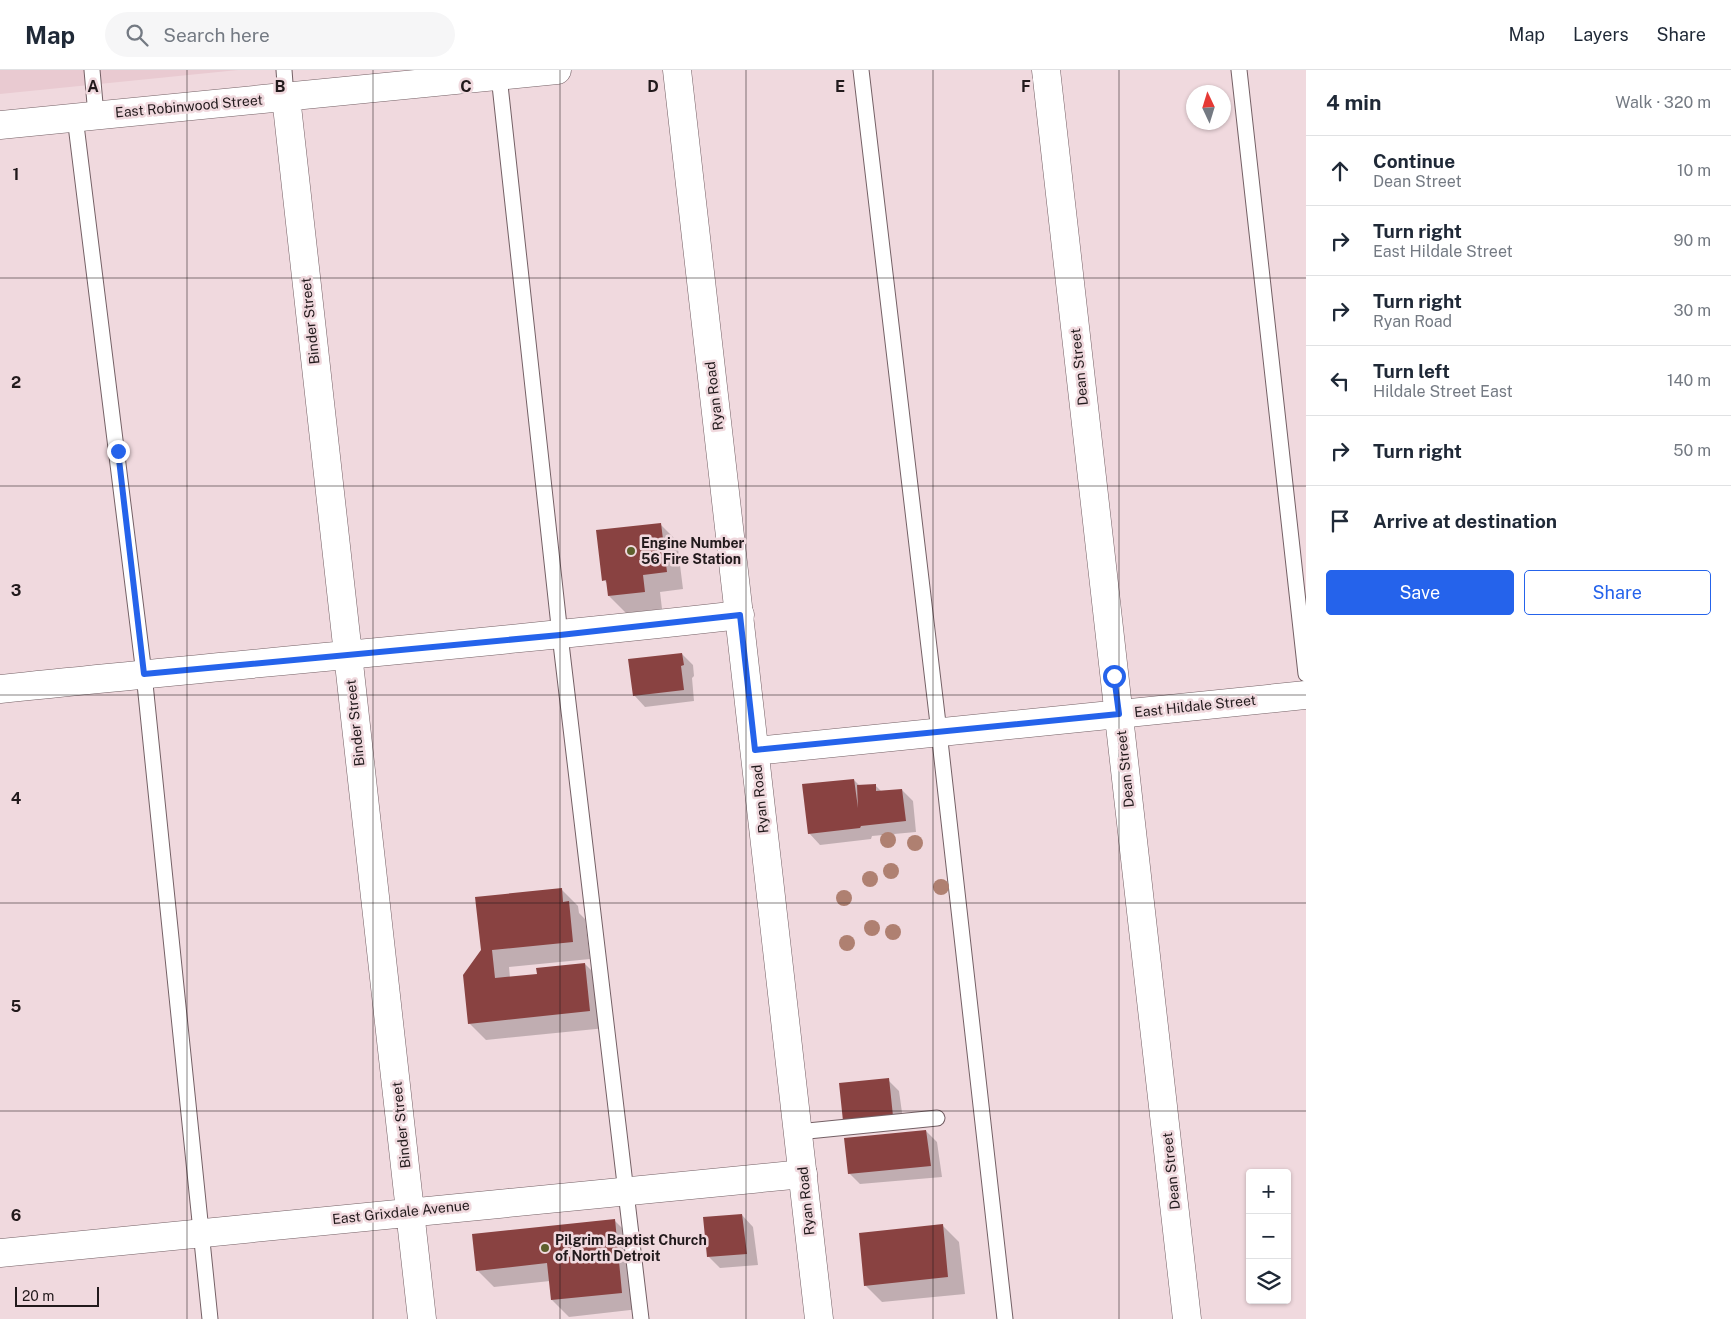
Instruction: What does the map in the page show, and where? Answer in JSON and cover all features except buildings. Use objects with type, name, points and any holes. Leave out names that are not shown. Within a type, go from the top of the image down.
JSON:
[{"type":"street","name":"East Robinwood Street","points":[[0,125],[558,70]]},
{"type":"street","name":"Ryan Road","points":[[677,70],[819,1319]]},
{"type":"street","name":"Dean Street","points":[[1046,70],[1187,1319]]},
{"type":"street","name":"Binder Street","points":[[286,97],[422,1319]]},
{"type":"street","points":[[0,689],[560,635],[740,615]]},
{"type":"street","name":"East Hildale Street","points":[[755,750],[1306,695]]},
{"type":"street","name":"East Grixdale Avenue","points":[[0,1253],[410,1211],[803,1174]]},
{"type":"lane","points":[[92,70],[86,116],[118,451],[144,674],[210,1319]]},
{"type":"lane","points":[[284,70],[286,97]]},
{"type":"lane","points":[[861,70],[939,732],[1005,1319]]},
{"type":"lane","points":[[1239,70],[1306,674]]},
{"type":"lane","points":[[500,76],[560,635],[641,1319]]},
{"type":"lane","points":[[798,1132],[937,1118]]},
{"type":"shaded area","points":[[0,70],[238,70],[0,94]]},
{"type":"place","name":"Engine Number 56 Fire Station","points":[[631,551]]},
{"type":"place","name":"Pilgrim Baptist Church of North Detroit","points":[[545,1248]]},
{"type":"route","points":[[118,451],[144,674],[560,635],[740,615],[755,750],[1119,714],[1114,676]]}]
